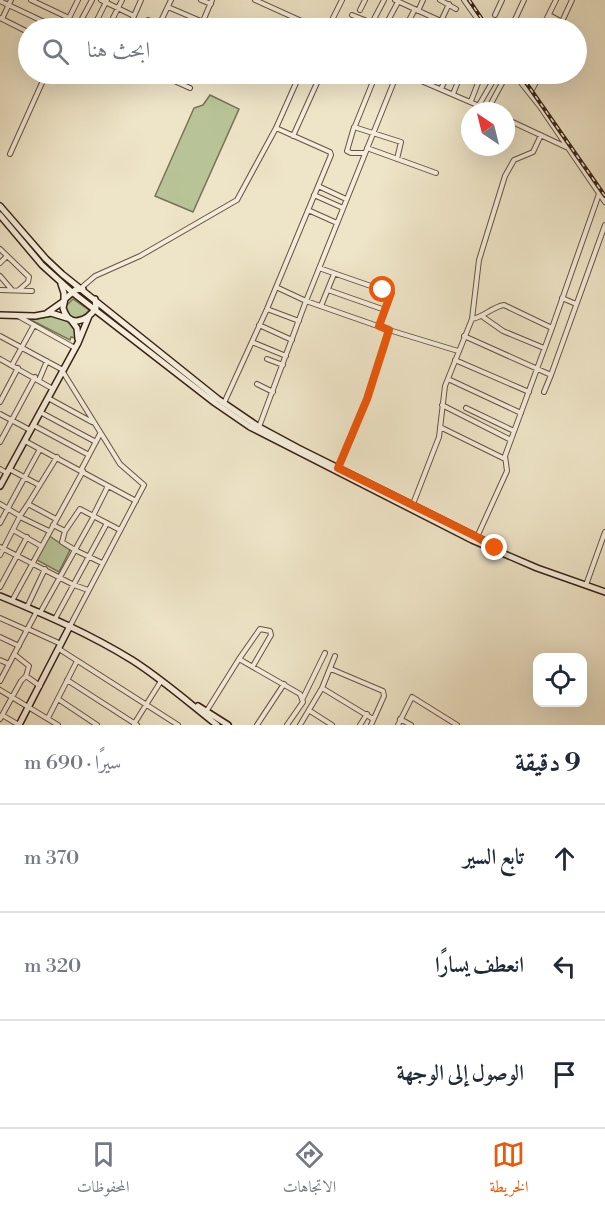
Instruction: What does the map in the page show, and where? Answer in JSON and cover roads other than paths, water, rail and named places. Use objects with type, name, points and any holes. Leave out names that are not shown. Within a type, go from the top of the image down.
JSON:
[{"type":"main road","points":[[0,206],[46,260],[224,404],[259,427],[495,548]]},
{"type":"main road","points":[[0,215],[42,265],[72,292],[250,428],[455,531],[537,568],[605,592]]},
{"type":"main road","points":[[59,280],[64,290],[64,311],[78,331],[76,345]]},
{"type":"main road","points":[[45,314],[64,301],[72,292],[83,289]]},
{"type":"main road","points":[[0,315],[60,314],[80,322],[95,310],[97,304],[94,298]]},
{"type":"main road","points":[[0,486],[63,371],[89,316]]},
{"type":"main road","points":[[0,596],[70,626],[135,662],[206,713],[228,725]]},
{"type":"main road","points":[[19,725],[70,626]]},
{"type":"main road","points":[[206,713],[214,724]]},
{"type":"street","points":[[11,0],[1,19],[18,27]]},
{"type":"street","points":[[31,0],[69,18],[78,0]]},
{"type":"street","points":[[82,18],[92,0]]},
{"type":"street","points":[[113,18],[122,0]]},
{"type":"street","points":[[97,18],[104,1],[134,16],[141,0]]},
{"type":"street","points":[[162,18],[171,0]]},
{"type":"street","points":[[201,0],[212,2],[205,18]]},
{"type":"street","points":[[255,0],[295,18]]},
{"type":"street","points":[[333,18],[342,0]]},
{"type":"street","points":[[360,10],[365,0]]},
{"type":"street","points":[[375,18],[384,0]]},
{"type":"street","points":[[411,18],[423,0]]},
{"type":"street","points":[[440,0],[456,9]]},
{"type":"street","points":[[465,0],[477,18]]},
{"type":"street","points":[[495,15],[502,0]]},
{"type":"street","points":[[516,18],[524,0]]},
{"type":"street","points":[[547,18],[556,0]]},
{"type":"street","points":[[564,18],[572,0]]},
{"type":"street","points":[[0,1],[36,18]]},
{"type":"street","points":[[389,18],[397,1],[431,17]]},
{"type":"street","points":[[442,18],[449,4]]},
{"type":"street","points":[[168,7],[194,18]]},
{"type":"street","points":[[352,15],[360,18]]},
{"type":"street","points":[[549,15],[555,18]]},
{"type":"street","points":[[10,154],[42,84]]},
{"type":"street","points":[[182,84],[190,88]]},
{"type":"street","points":[[83,289],[95,276],[140,256],[237,200],[276,128],[296,84]]},
{"type":"street","points":[[293,136],[316,84]]},
{"type":"street","points":[[372,84],[347,151],[351,153],[366,151],[436,173]]},
{"type":"street","points":[[259,427],[306,301],[393,84]]},
{"type":"street","points":[[430,84],[471,102],[478,84]]},
{"type":"street","points":[[441,89],[443,84]]},
{"type":"street","points":[[453,94],[457,84]]},
{"type":"street","points":[[481,102],[491,84]]},
{"type":"street","points":[[493,102],[502,84]]},
{"type":"street","points":[[522,84],[605,202]]},
{"type":"street","points":[[515,122],[567,147]]},
{"type":"street","points":[[354,127],[401,142],[396,159]]},
{"type":"street","points":[[224,404],[267,309],[330,158],[330,152],[276,128]]},
{"type":"street","points":[[413,504],[435,448],[448,379],[471,319],[479,260],[505,176],[514,160],[533,152],[541,135]]},
{"type":"street","points":[[318,186],[346,199]]},
{"type":"street","points":[[505,459],[599,194]]},
{"type":"street","points":[[314,195],[343,208]]},
{"type":"street","points":[[308,210],[337,223]]},
{"type":"street","points":[[544,392],[605,225]]},
{"type":"street","points":[[0,249],[29,277],[28,282],[19,290]]},
{"type":"street","points":[[0,263],[7,256]]},
{"type":"street","points":[[319,268],[391,293],[379,326]]},
{"type":"street","points":[[321,306],[334,274]]},
{"type":"street","points":[[0,276],[13,290]]},
{"type":"street","points":[[276,287],[306,301],[458,351]]},
{"type":"street","points":[[0,290],[32,291]]},
{"type":"street","points":[[328,290],[385,310]]},
{"type":"street","points":[[562,298],[576,304]]},
{"type":"street","points":[[471,319],[483,317],[504,305],[552,328]]},
{"type":"street","points":[[267,309],[299,321]]},
{"type":"street","points":[[18,316],[76,345]]},
{"type":"street","points":[[483,317],[503,331],[544,348]]},
{"type":"street","points":[[12,365],[34,325]]},
{"type":"street","points":[[259,325],[292,340]]},
{"type":"street","points":[[338,468],[367,399],[389,330]]},
{"type":"street","points":[[0,336],[63,371],[120,464],[144,485],[70,626]]},
{"type":"street","points":[[464,336],[551,375]]},
{"type":"street","points":[[252,342],[286,356]]},
{"type":"street","points":[[0,359],[53,389]]},
{"type":"street","points":[[267,359],[283,365]]},
{"type":"street","points":[[456,360],[529,392]]},
{"type":"street","points":[[0,442],[47,362]]},
{"type":"street","points":[[0,402],[18,368]]},
{"type":"street","points":[[448,379],[521,413]]},
{"type":"street","points":[[257,384],[273,392]]},
{"type":"street","points":[[48,398],[93,422]]},
{"type":"street","points":[[442,405],[511,440]]},
{"type":"street","points":[[466,408],[514,431]]},
{"type":"street","points":[[40,412],[96,442]]},
{"type":"street","points":[[0,414],[89,455]]},
{"type":"street","points":[[440,427],[505,459],[508,465],[477,537]]},
{"type":"street","points":[[12,601],[100,434]]},
{"type":"street","points":[[25,441],[136,501]]},
{"type":"street","points":[[0,523],[40,449]]},
{"type":"street","points":[[0,555],[20,516],[57,457]]},
{"type":"street","points":[[0,469],[39,485]]},
{"type":"street","points":[[0,681],[75,550],[108,486]]},
{"type":"street","points":[[0,504],[50,531]]},
{"type":"street","points":[[28,504],[56,519]]},
{"type":"street","points":[[102,564],[62,542],[65,531],[80,509],[120,530]]},
{"type":"street","points":[[55,619],[107,523]]},
{"type":"street","points":[[53,525],[65,531]]},
{"type":"street","points":[[13,530],[41,546]]},
{"type":"street","points":[[585,586],[605,532]]},
{"type":"street","points":[[0,586],[27,537]]},
{"type":"street","points":[[2,548],[88,590]]},
{"type":"street","points":[[27,607],[45,569]]},
{"type":"street","points":[[0,618],[28,629],[60,647],[77,661],[178,725]]},
{"type":"street","points":[[206,713],[260,628],[270,632],[271,635],[254,666]]},
{"type":"street","points":[[0,638],[19,646]]},
{"type":"street","points":[[287,725],[303,699],[325,653]]},
{"type":"street","points":[[14,654],[29,666],[26,676],[1,717],[19,725]]},
{"type":"street","points":[[300,725],[322,688],[335,656]]},
{"type":"street","points":[[239,658],[297,692],[303,699]]},
{"type":"street","points":[[0,660],[9,664]]},
{"type":"street","points":[[48,718],[77,661]]},
{"type":"street","points":[[331,669],[382,691],[384,696],[371,725]]},
{"type":"street","points":[[26,676],[40,686]]},
{"type":"street","points":[[67,680],[135,724],[161,681]]},
{"type":"street","points":[[256,725],[284,684]]},
{"type":"street","points":[[322,688],[373,719]]},
{"type":"street","points":[[0,690],[58,725]]},
{"type":"street","points":[[398,725],[410,698],[414,697],[457,725]]},
{"type":"street","points":[[58,699],[97,725]]},
{"type":"street","points":[[310,711],[329,724]]},
{"type":"street","points":[[361,725],[367,714]]},
{"type":"street","points":[[400,719],[411,725]]},
{"type":"railway","points":[[469,0],[481,18]]},
{"type":"railway","points":[[527,84],[605,196]]}]
